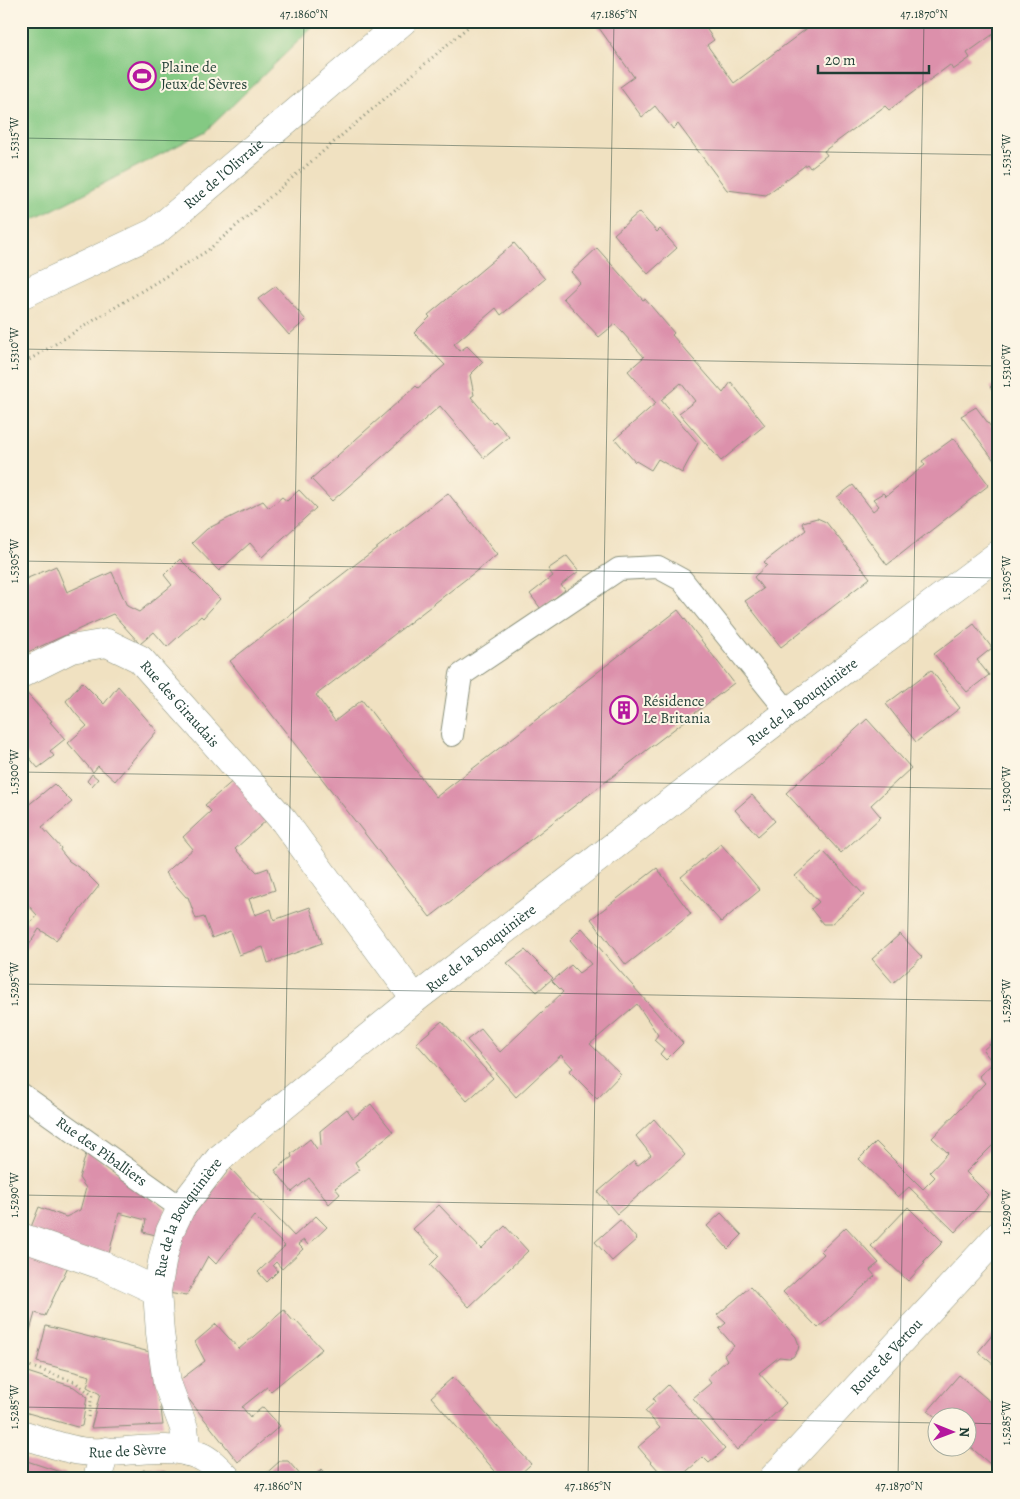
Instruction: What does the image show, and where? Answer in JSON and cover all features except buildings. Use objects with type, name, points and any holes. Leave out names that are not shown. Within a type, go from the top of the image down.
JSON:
[{"type":"street","name":"Rue de l'Olivraie","points":[[21,295],[155,232],[403,21]]},
{"type":"street","name":"Rue de la Bouquinière","points":[[187,1452],[184,1428],[167,1383],[160,1333],[157,1291],[170,1231],[180,1208],[219,1159],[415,999],[788,712],[999,554]]},
{"type":"street","name":"Rue des Giraudais","points":[[21,674],[71,649],[107,644],[140,659],[284,821],[415,999]]},
{"type":"street","name":"Route de Vertou","points":[[773,1478],[999,1235]]},
{"type":"street","points":[[21,1237],[104,1266],[157,1291]]},
{"type":"street","name":"Rue de Sèvre","points":[[21,1434],[94,1451],[141,1449],[187,1452],[210,1461],[226,1478]]},
{"type":"street","points":[[94,1451],[97,1478]]},
{"type":"lane","points":[[452,734],[461,675],[619,569],[658,567],[682,580],[788,712]]},
{"type":"lane","name":"Rue des Piballiers","points":[[21,1094],[180,1208]]},
{"type":"path","points":[[21,365],[207,251],[475,21]]},
{"type":"path","points":[[21,1362],[75,1382],[92,1395],[94,1451]]},
{"type":"green space","name":"Plaine de Jeux de Sèvres","points":[[21,21],[319,21],[206,131],[21,226]]},
{"type":"place","name":"Plaine de Jeux de Sèvres","points":[[142,76]]},
{"type":"place","name":"Résidence Le Britania","points":[[624,710]]}]
